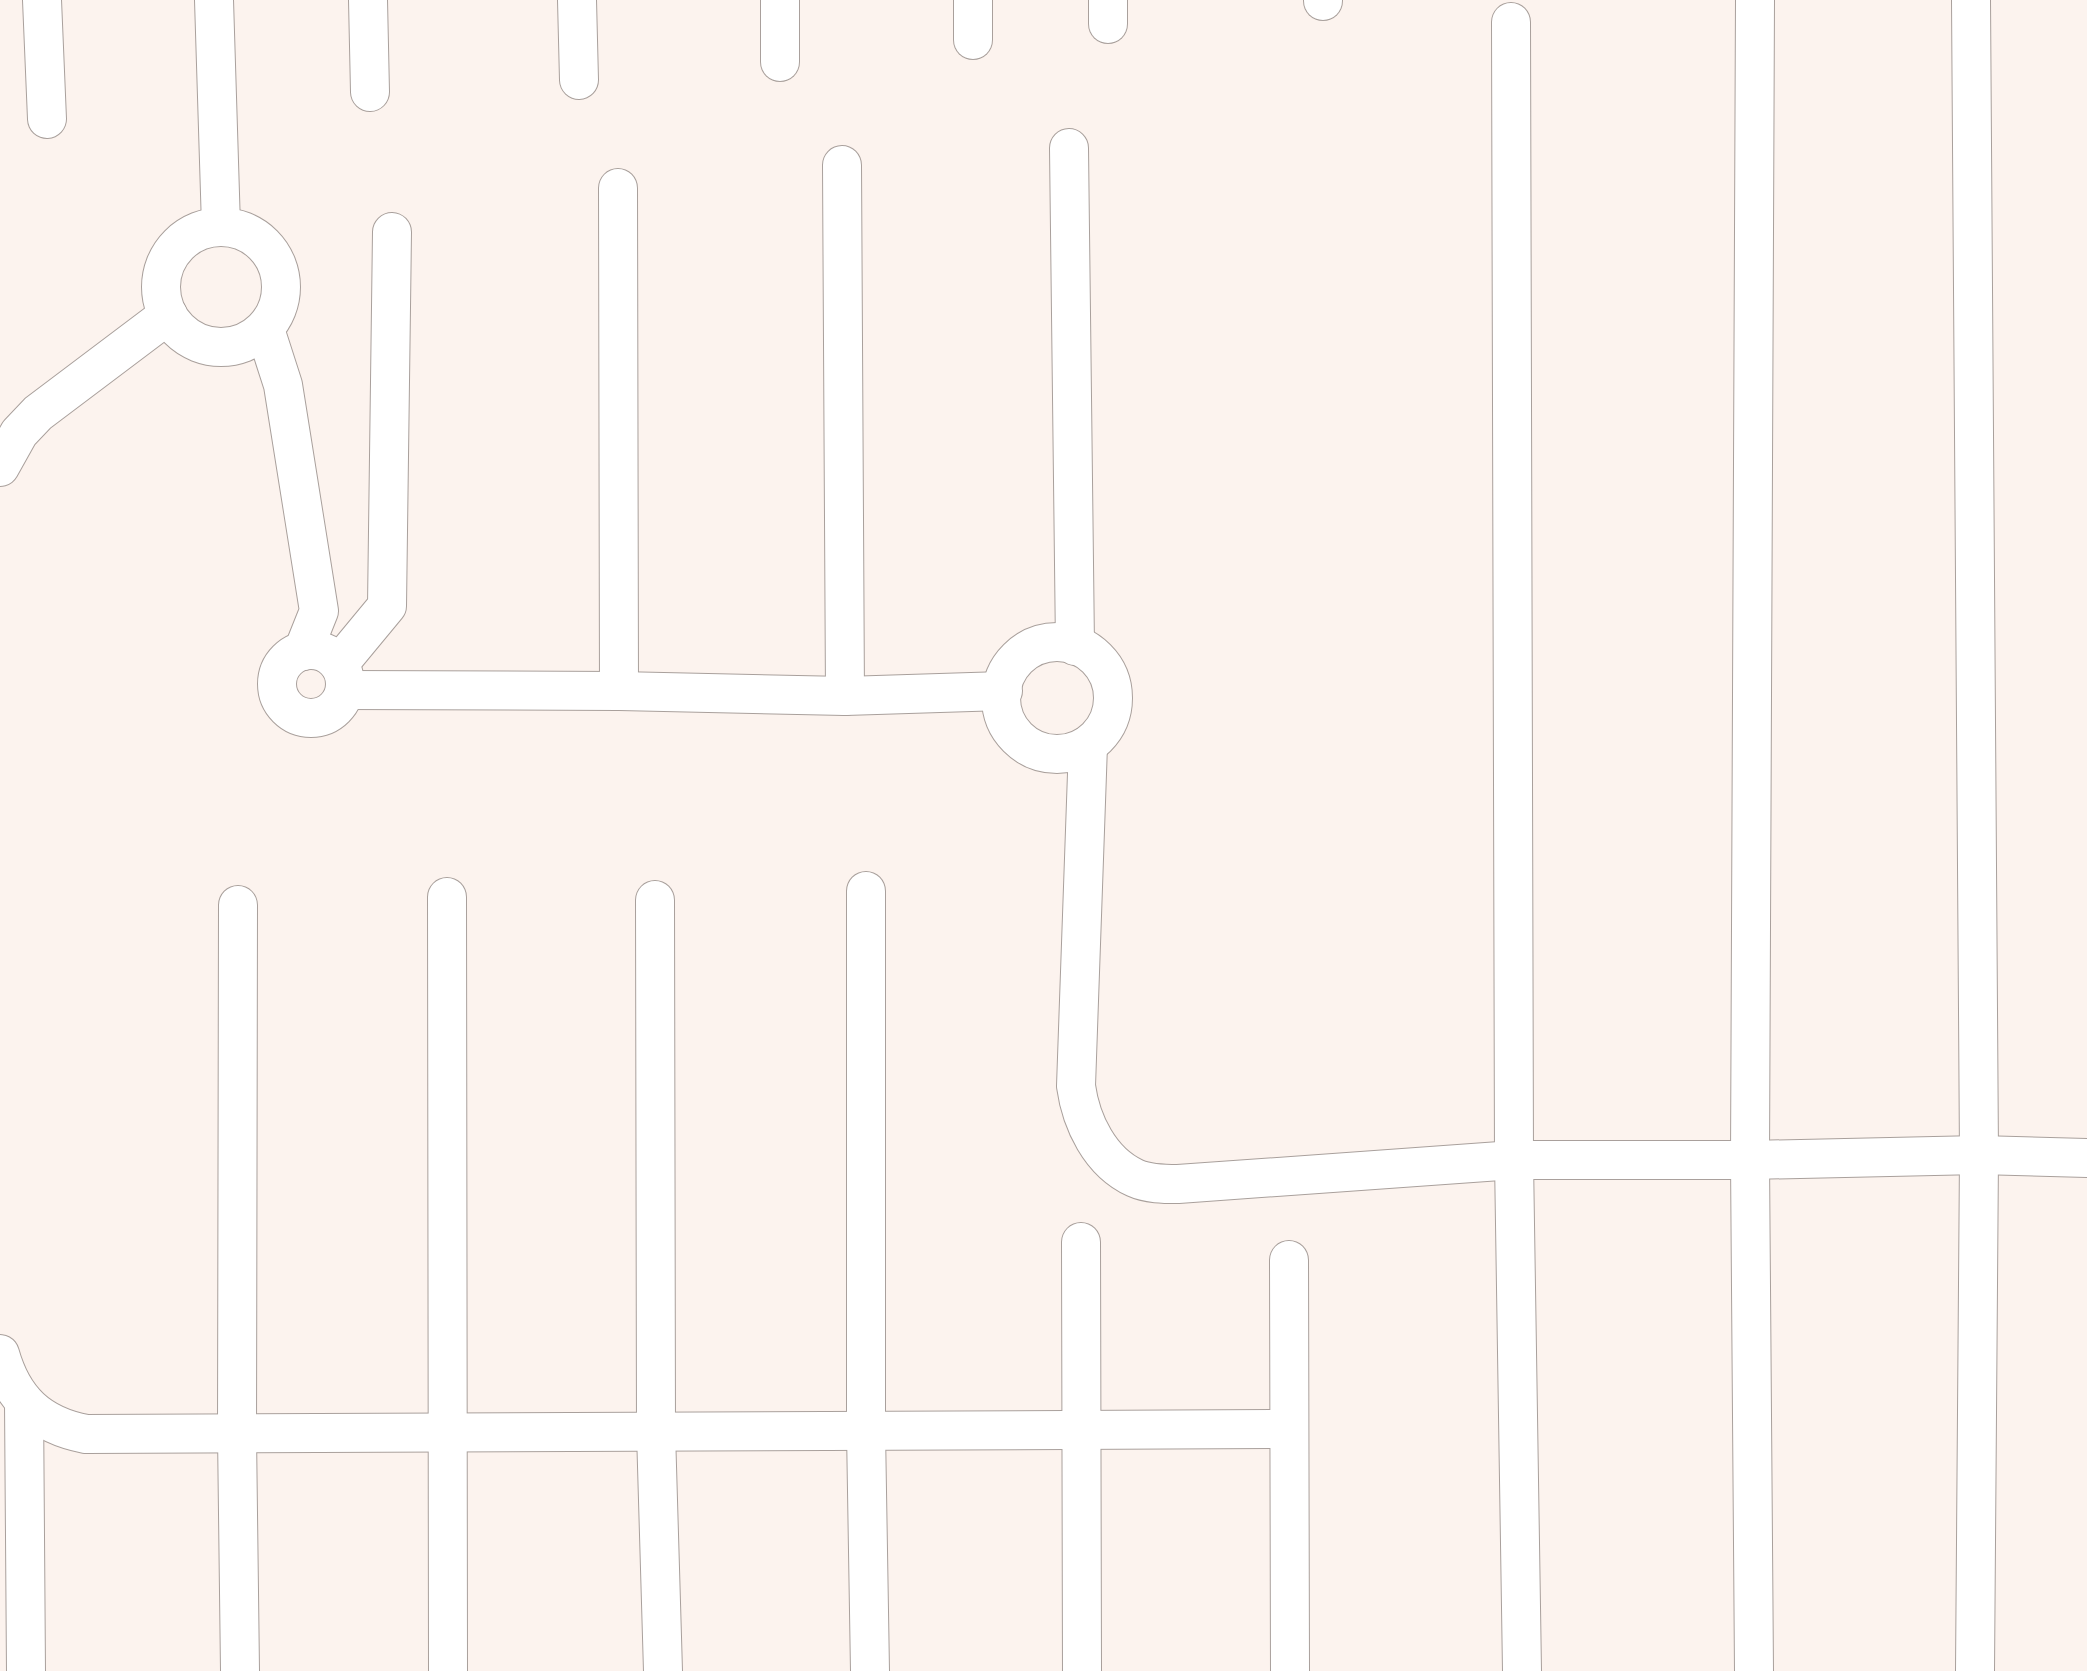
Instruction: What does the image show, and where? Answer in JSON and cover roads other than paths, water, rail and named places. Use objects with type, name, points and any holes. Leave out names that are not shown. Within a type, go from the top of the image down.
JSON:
[{"type":"street","points":[[42,0],[47,119]]},
{"type":"street","points":[[214,0],[221,226]]},
{"type":"street","points":[[368,0],[370,92]]},
{"type":"street","points":[[577,0],[579,80]]},
{"type":"street","points":[[780,0],[780,62]]},
{"type":"street","points":[[973,0],[973,40]]},
{"type":"street","points":[[1754,1671],[1750,1160],[1755,0]]},
{"type":"street","points":[[1971,0],[1979,1154],[1975,1671]]},
{"type":"street","points":[[1511,22],[1514,1160],[1522,1671]]},
{"type":"street","points":[[1069,148],[1075,646]]},
{"type":"street","points":[[842,165],[845,696]]},
{"type":"street","points":[[618,188],[619,691]]},
{"type":"street","points":[[221,226],[242,230],[260,241],[273,257],[281,276],[281,295],[275,313],[265,329],[250,340],[232,346],[212,346],[195,341],[179,330],[168,315],[162,297],[162,276],[169,257],[183,240],[201,230],[221,226]]},
{"type":"street","points":[[342,677],[329,655],[316,650],[303,650],[291,656],[282,666],[277,678],[277,692],[282,704],[292,713],[304,718],[318,718],[330,713],[340,703],[342,677],[387,606],[392,232]]},
{"type":"street","points":[[0,467],[19,433],[38,413],[168,315]]},
{"type":"street","points":[[265,329],[284,386],[319,611],[303,650]]},
{"type":"street","points":[[1050,642],[1087,651],[1102,664],[1110,681],[1113,701],[1105,726],[1088,745],[1072,752],[1054,754],[1037,751],[1022,741],[1010,728],[1003,712],[1003,691],[1005,676],[1016,660],[1032,648],[1050,642]]},
{"type":"street","points":[[342,677],[619,691],[845,696],[1003,691]]},
{"type":"street","points":[[1088,745],[1076,1086],[1079,1110],[1108,1158],[1136,1179],[1178,1184],[1514,1160],[1750,1160],[1979,1154],[2087,1158]]},
{"type":"street","points":[[866,891],[866,1431],[870,1671]]},
{"type":"street","points":[[447,897],[448,1671]]},
{"type":"street","points":[[655,900],[656,1432],[663,1671]]},
{"type":"street","points":[[239,905],[237,1434],[240,1671]]},
{"type":"street","points":[[1081,1242],[1082,1671]]},
{"type":"street","points":[[1289,1260],[1290,1671]]},
{"type":"street","points":[[0,1354],[11,1384],[24,1402],[51,1424],[86,1434],[1289,1429]]},
{"type":"street","points":[[24,1402],[26,1671]]}]
